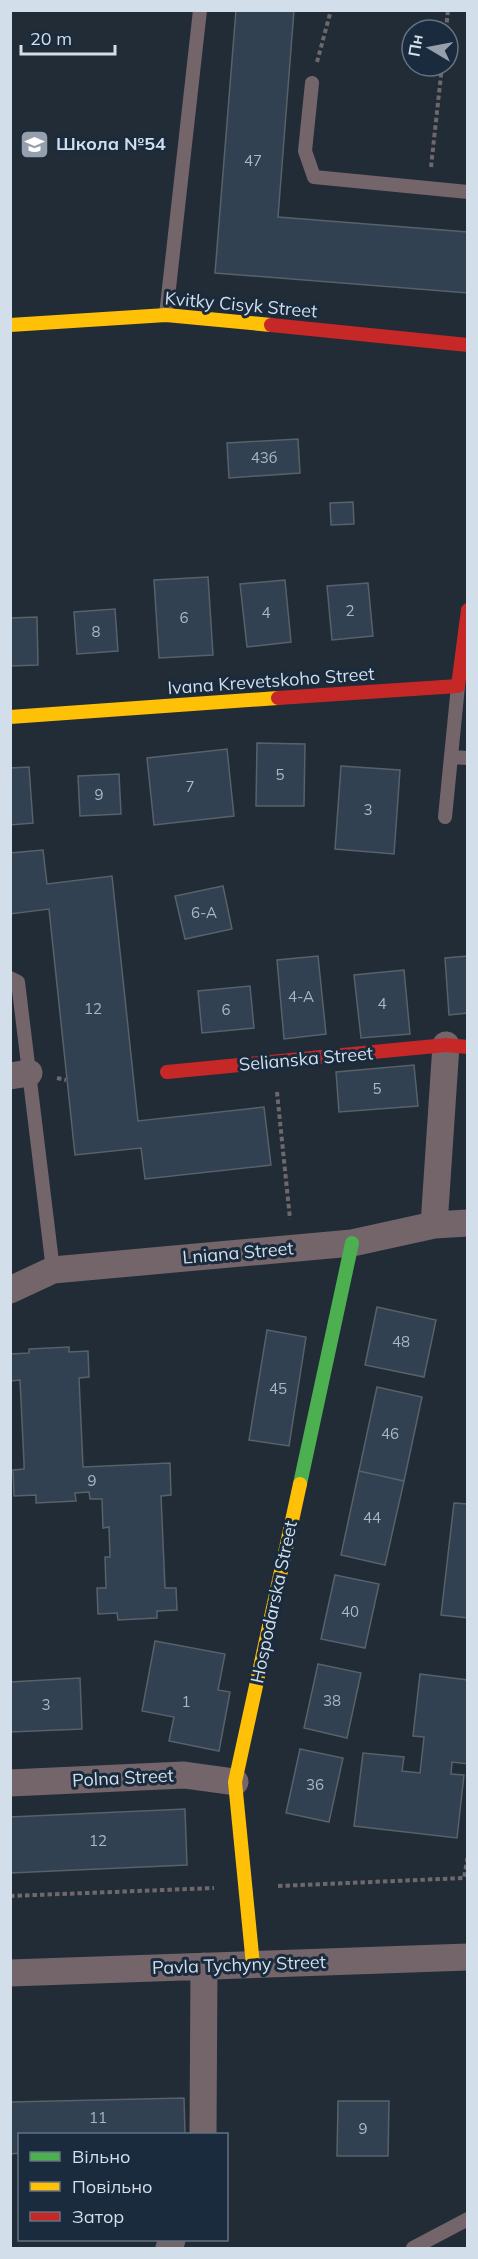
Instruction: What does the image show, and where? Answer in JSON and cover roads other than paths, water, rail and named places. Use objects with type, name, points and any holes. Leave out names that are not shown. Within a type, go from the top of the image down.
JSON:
[{"type":"street","name":"Kvitky Cisyk Street","points":[[10,325],[166,315],[468,345]]},
{"type":"street","points":[[458,686],[468,610]]},
{"type":"street","name":"Ivana Krevetskoho Street","points":[[10,717],[458,686]]},
{"type":"street","name":"Selianska Street","points":[[167,1072],[457,1046],[434,1225]]},
{"type":"street","name":"Lniana Street","points":[[10,1290],[53,1270],[352,1243],[434,1225],[468,1223]]},
{"type":"street","name":"Hospodarska Street","points":[[253,1965],[235,1782],[352,1243]]},
{"type":"street","name":"Polna Street","points":[[10,1783],[184,1775],[235,1782]]},
{"type":"street","name":"Pavla Tychyny Street","points":[[10,1973],[468,1957]]},
{"type":"street","points":[[203,2133],[204,1966]]},
{"type":"lane","points":[[166,315],[200,10]]},
{"type":"lane","points":[[312,83],[305,151],[314,177],[468,192]]},
{"type":"lane","points":[[445,817],[458,686]]},
{"type":"lane","points":[[451,757],[468,758]]},
{"type":"lane","points":[[10,978],[18,982],[20,1074],[53,1270]]},
{"type":"lane","points":[[413,2248],[468,2219]]},
{"type":"place","name":"Школа №54","points":[[35,144]]}]
